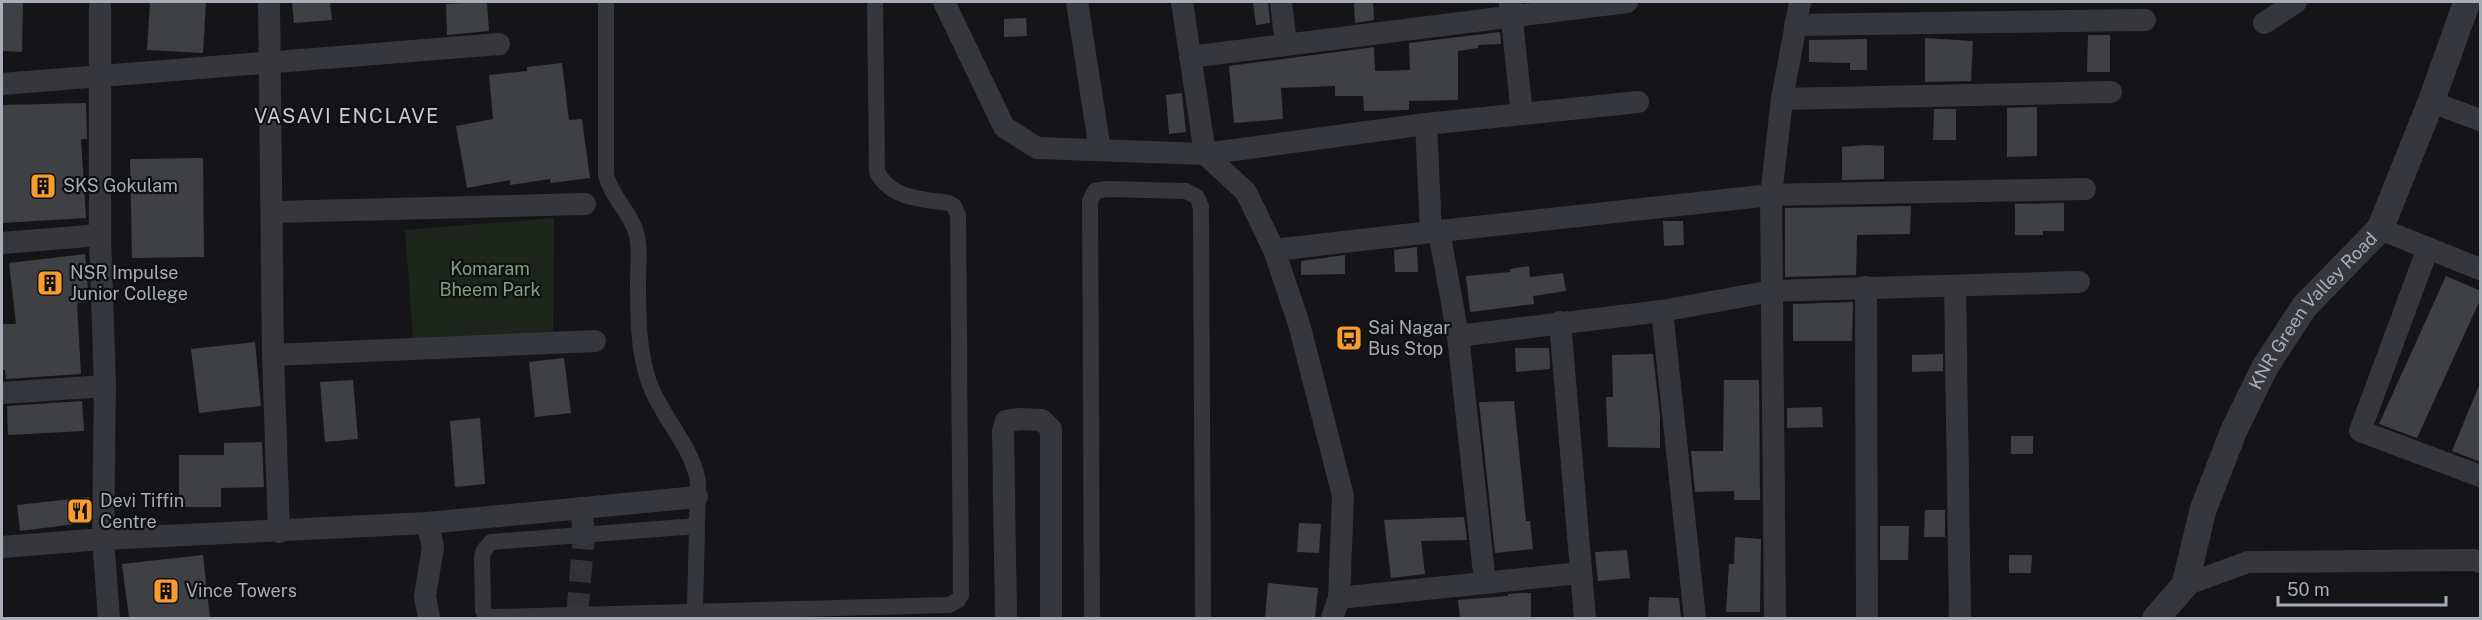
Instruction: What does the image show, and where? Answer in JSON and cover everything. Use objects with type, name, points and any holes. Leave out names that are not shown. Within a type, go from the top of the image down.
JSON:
[{"type":"street","points":[[100,2],[100,235],[105,386],[103,538],[109,618]]},
{"type":"street","points":[[269,2],[273,355],[279,532]]},
{"type":"street","points":[[606,2],[606,175],[632,220],[637,236],[638,316],[646,374],[650,386],[693,461],[698,481],[695,612]]},
{"type":"street","points":[[696,526],[491,542],[483,550],[482,557],[485,615],[494,617],[577,617],[949,605],[958,600],[961,595],[958,215],[954,206],[949,203],[904,196],[884,182],[877,172],[875,2]]},
{"type":"street","points":[[944,2],[1004,127],[1037,148],[1205,154],[1426,124],[1638,102]]},
{"type":"street","points":[[1077,2],[1100,150]]},
{"type":"street","points":[[1182,2],[1205,154],[1246,192],[1274,250],[1299,324],[1343,496],[1335,608],[1485,582],[1580,573]]},
{"type":"street","points":[[1281,2],[1286,44]]},
{"type":"street","points":[[1190,57],[1511,8],[1627,2]]},
{"type":"street","points":[[1775,618],[1771,195],[1782,99],[1800,2]]},
{"type":"street","points":[[2264,23],[2296,2]]},
{"type":"street","name":"KNR Green Valley Road","points":[[2156,618],[2185,585],[2203,510],[2234,430],[2265,367],[2304,307],[2380,229],[2432,102],[2467,2]]},
{"type":"street","points":[[1511,8],[1522,114]]},
{"type":"street","points":[[1795,25],[2145,20]]},
{"type":"street","points":[[2,84],[499,44]]},
{"type":"street","points":[[1782,99],[2111,92]]},
{"type":"street","points":[[2432,102],[2481,120]]},
{"type":"street","points":[[1426,124],[1435,231],[1458,336],[1485,582]]},
{"type":"street","points":[[1092,618],[1090,201],[1095,191],[1107,189],[1186,191],[1197,197],[1201,207],[1203,618]]},
{"type":"street","points":[[1274,250],[1771,195],[2085,189]]},
{"type":"street","points":[[273,212],[585,204]]},
{"type":"street","points":[[2380,229],[2481,269]]},
{"type":"street","points":[[2,243],[100,235]]},
{"type":"street","points":[[2428,248],[2360,430],[2481,476]]},
{"type":"street","points":[[1458,336],[1662,311],[1772,291],[2079,282]]},
{"type":"street","points":[[1955,286],[1960,618]]},
{"type":"street","points":[[1866,287],[1867,618]]},
{"type":"street","points":[[1662,311],[1695,618]]},
{"type":"street","points":[[1560,322],[1585,618]]},
{"type":"street","points":[[273,355],[595,341]]},
{"type":"street","points":[[2,393],[105,386]]},
{"type":"street","points":[[1006,618],[1004,431],[1006,422],[1021,419],[1042,420],[1051,429],[1051,618]]},
{"type":"street","points":[[2,547],[103,538],[427,524],[697,497]]},
{"type":"street","points":[[581,508],[584,535]]},
{"type":"street","points":[[427,524],[433,547],[425,596],[429,618]]},
{"type":"street","points":[[2185,585],[2248,562],[2474,560],[2481,562]]},
{"type":"green space","name":"Komaram Bheem Park","points":[[554,218],[553,333],[413,338],[405,230]]},
{"type":"building","points":[[2,2],[23,2],[22,52],[2,51]]},
{"type":"building","points":[[150,2],[206,2],[203,53],[147,50]]},
{"type":"building","points":[[292,2],[330,2],[332,20],[294,23]]},
{"type":"building","points":[[487,2],[489,31],[447,35],[446,4]]},
{"type":"building","points":[[1253,2],[1268,2],[1270,23],[1256,25]]},
{"type":"building","points":[[1354,2],[1373,2],[1374,20],[1355,23]]},
{"type":"building","points":[[1026,18],[1027,36],[1004,37],[1004,19]]},
{"type":"building","points":[[1500,32],[1501,44],[1478,45],[1478,48],[1458,51],[1458,100],[1409,101],[1409,110],[1364,111],[1363,96],[1335,96],[1335,86],[1281,88],[1283,119],[1234,123],[1229,66],[1374,47],[1375,71],[1410,70],[1409,43]]},
{"type":"building","points":[[2088,35],[2110,35],[2110,72],[2087,72]]},
{"type":"building","points":[[1925,38],[1973,41],[1971,81],[1925,82]]},
{"type":"building","points":[[1867,39],[1867,70],[1850,70],[1850,63],[1809,62],[1809,40]]},
{"type":"building","points":[[562,63],[569,120],[582,119],[590,178],[551,183],[550,179],[510,185],[510,180],[467,188],[456,126],[493,119],[489,75],[527,71],[527,67]]},
{"type":"building","points":[[1182,93],[1186,132],[1169,134],[1166,95]]},
{"type":"building","points":[[86,103],[87,139],[81,139],[86,218],[2,223],[2,105]]},
{"type":"building","points":[[2037,107],[2037,156],[2007,157],[2007,108]]},
{"type":"building","points":[[1934,109],[1956,109],[1956,140],[1933,140]]},
{"type":"building","points":[[1884,146],[1884,179],[1842,180],[1842,147]]},
{"type":"building","points":[[203,158],[204,257],[132,258],[130,159]]},
{"type":"building","points":[[2064,203],[2064,231],[2043,231],[2043,235],[2015,235],[2015,204]]},
{"type":"building","points":[[1911,206],[1910,234],[1857,235],[1856,275],[1785,277],[1785,208]]},
{"type":"building","points":[[1663,221],[1683,221],[1684,245],[1664,246]]},
{"type":"building","points":[[1417,247],[1418,272],[1395,272],[1394,250]]},
{"type":"building","points":[[85,254],[89,302],[77,303],[81,374],[6,379],[5,370],[2,370],[2,324],[16,324],[9,263]]},
{"type":"building","points":[[1345,255],[1345,274],[1301,275],[1301,261]]},
{"type":"building","points":[[1529,266],[1530,277],[1563,273],[1566,291],[1533,296],[1534,304],[1470,312],[1466,276],[1510,272],[1510,269]]},
{"type":"building","points":[[2446,276],[2481,291],[2481,298],[2417,438],[2379,424]]},
{"type":"building","points":[[1853,302],[1852,341],[1793,341],[1793,304]]},
{"type":"building","points":[[255,342],[261,406],[199,413],[191,349]]},
{"type":"building","points":[[1515,348],[1549,348],[1550,369],[1516,372]]},
{"type":"building","points":[[1653,354],[1660,416],[1660,448],[1608,447],[1606,397],[1613,397],[1612,355]]},
{"type":"building","points":[[1943,354],[1943,371],[1912,372],[1912,355]]},
{"type":"building","points":[[564,358],[571,413],[535,417],[529,362]]},
{"type":"building","points":[[353,380],[358,439],[325,442],[320,382]]},
{"type":"building","points":[[1724,380],[1759,380],[1760,500],[1734,500],[1734,491],[1695,492],[1691,451],[1723,451]]},
{"type":"building","points":[[2481,383],[2481,462],[2452,451]]},
{"type":"building","points":[[82,401],[84,431],[8,435],[7,406]]},
{"type":"building","points":[[1514,401],[1526,521],[1530,521],[1533,549],[1495,553],[1479,402]]},
{"type":"building","points":[[1822,407],[1823,427],[1787,428],[1787,408]]},
{"type":"building","points":[[480,418],[485,484],[455,487],[450,421]]},
{"type":"building","points":[[2011,436],[2033,436],[2033,454],[2011,454]]},
{"type":"building","points":[[262,442],[264,487],[221,488],[221,507],[179,507],[179,455],[224,455],[224,443]]},
{"type":"building","points":[[90,497],[90,522],[20,531],[17,505]]},
{"type":"building","points":[[1925,510],[1945,510],[1945,537],[1924,537]]},
{"type":"building","points":[[1464,517],[1467,540],[1421,541],[1425,574],[1391,578],[1384,520]]},
{"type":"building","points":[[1299,523],[1321,524],[1319,553],[1297,552]]},
{"type":"building","points":[[1880,526],[1909,526],[1908,560],[1880,560]]},
{"type":"building","points":[[1735,537],[1761,539],[1760,612],[1726,612],[1729,564],[1734,564]]},
{"type":"building","points":[[1627,550],[1630,578],[1598,581],[1595,552]]},
{"type":"building","name":"Vince Towers","points":[[203,555],[210,618],[129,618],[122,564]]},
{"type":"building","points":[[2009,555],[2032,555],[2031,573],[2009,573]]},
{"type":"building","points":[[1268,583],[1318,588],[1315,618],[1265,618]]},
{"type":"building","points":[[1531,593],[1531,618],[1460,618],[1458,600]]},
{"type":"building","points":[[1649,597],[1679,598],[1681,618],[1648,618]]},
{"type":"tunnel","points":[[577,615],[584,535]]},
{"type":"place","name":"SKS Gokulam","points":[[43,186]]},
{"type":"place","name":"NSR Impulse Junior College","points":[[50,283]]},
{"type":"place","name":"Sai Nagar Bus Stop","points":[[1349,338]]},
{"type":"place","name":"Devi Tiffin Centre","points":[[80,511]]},
{"type":"place","name":"Vince Towers","points":[[166,591]]},
{"type":"district","name":"VASAVI ENCLAVE","points":[[347,116]]}]
